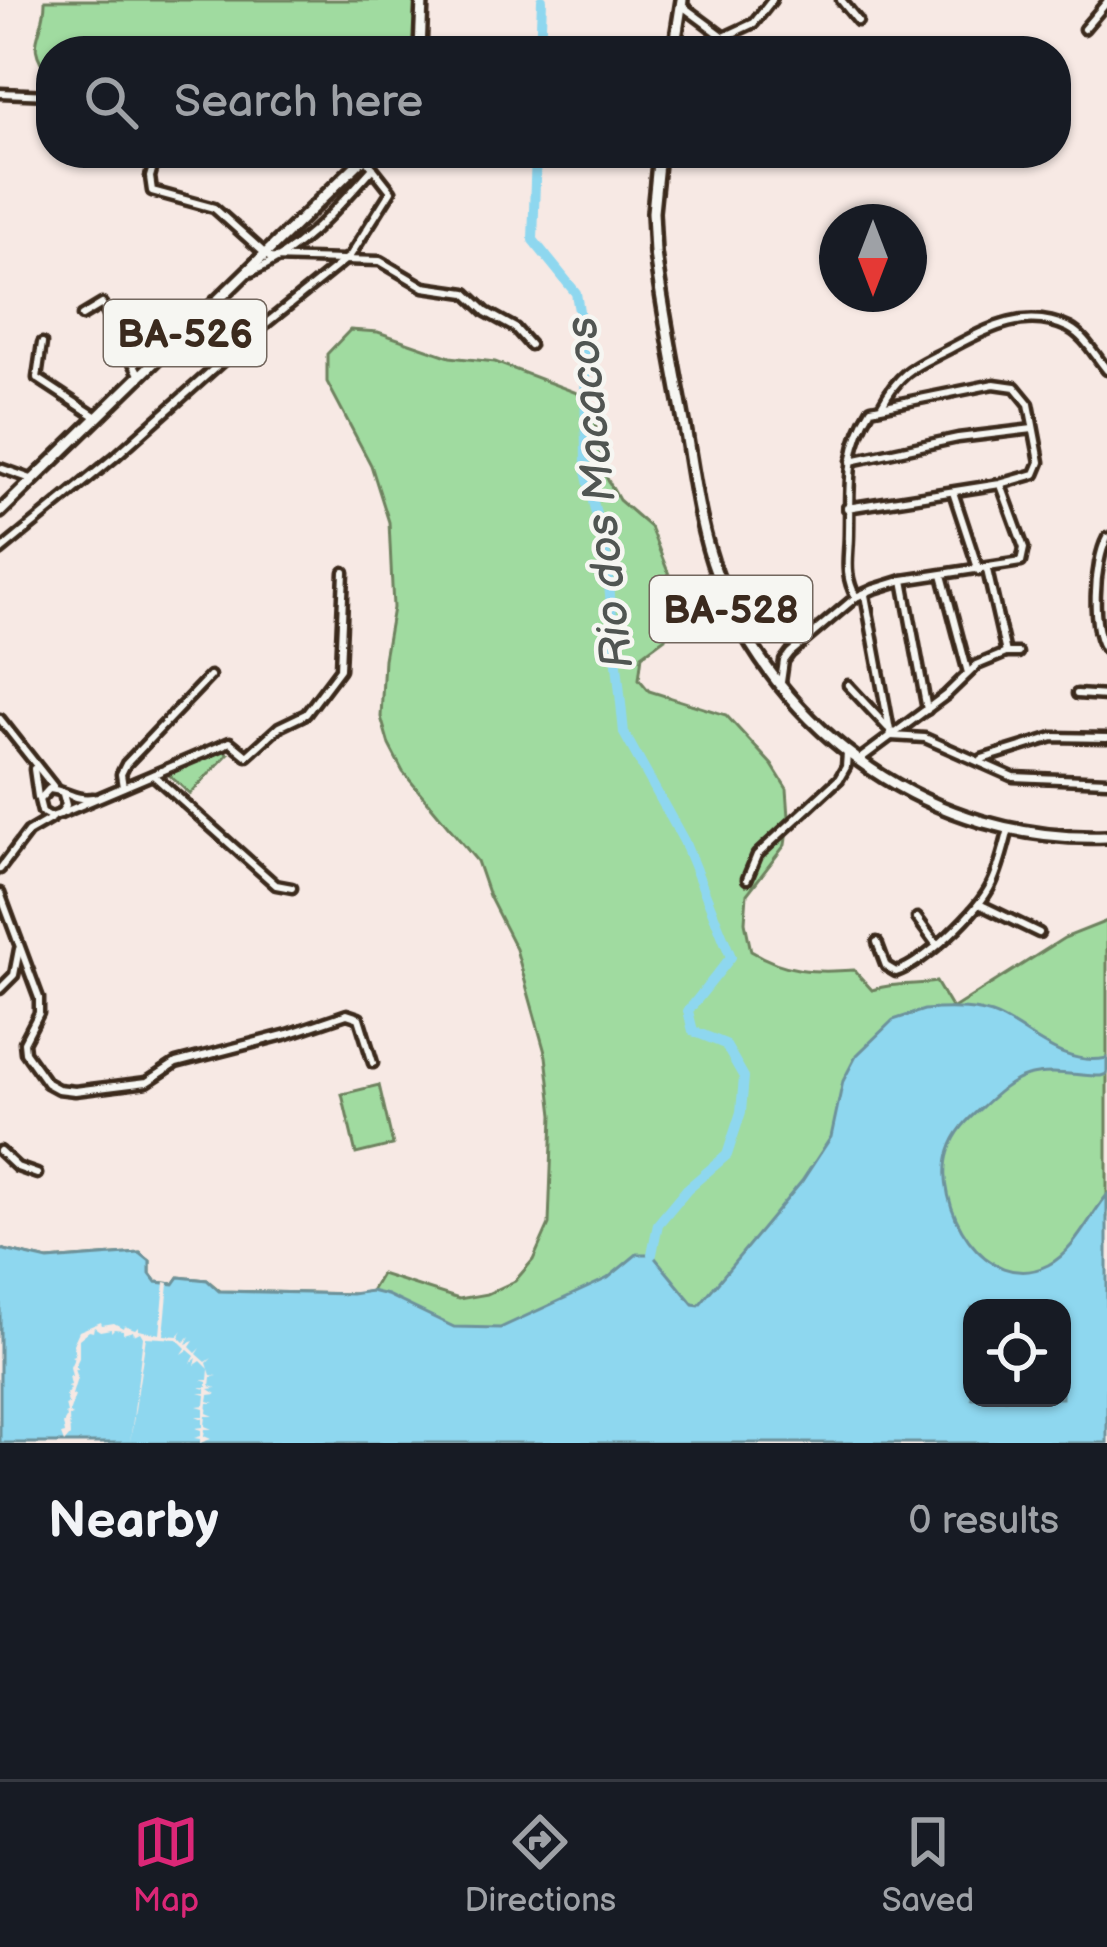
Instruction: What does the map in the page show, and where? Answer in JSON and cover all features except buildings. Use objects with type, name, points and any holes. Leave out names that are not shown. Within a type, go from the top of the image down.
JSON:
[{"type":"main road","points":[[421,36],[422,0]]},
{"type":"main road","points":[[676,36],[682,2]]},
{"type":"main road","name":"BA-526","points":[[0,512],[360,168]]},
{"type":"main road","name":"BA-528","points":[[657,168],[655,253],[702,525],[733,613],[751,646],[801,711],[852,757],[906,791],[956,815],[1009,829],[1107,837]]},
{"type":"street","points":[[726,36],[754,23],[772,0]]},
{"type":"street","points":[[841,0],[859,21]]},
{"type":"street","points":[[682,2],[723,36]]},
{"type":"street","points":[[1084,29],[1107,2]]},
{"type":"street","points":[[0,93],[36,94]]},
{"type":"street","points":[[153,168],[152,191],[214,208],[266,256],[380,261],[424,287],[466,293],[485,312],[515,328],[530,345]]},
{"type":"street","points":[[246,274],[282,259],[333,213],[364,168]]},
{"type":"street","points":[[0,551],[352,253],[391,191],[375,168]]},
{"type":"street","points":[[82,316],[102,304],[141,376]]},
{"type":"street","points":[[891,733],[860,596],[846,573],[851,461],[866,415],[882,405],[922,359],[980,330],[1023,319],[1070,329],[1107,370]]},
{"type":"street","points":[[42,343],[37,378],[98,418]]},
{"type":"street","points":[[847,508],[1000,484],[1031,476],[1040,468],[1026,395],[1005,384],[882,405]]},
{"type":"street","points":[[851,461],[958,438],[1033,429]]},
{"type":"street","points":[[0,468],[34,480]]},
{"type":"street","points":[[781,686],[790,652],[860,596],[903,580],[1018,564],[1024,548],[1000,484]]},
{"type":"street","points":[[953,492],[983,570],[1006,653]]},
{"type":"street","points":[[1107,538],[1097,608],[1097,635],[1107,651]]},
{"type":"street","points":[[28,832],[230,742],[248,756],[279,727],[306,714],[340,669],[344,572]]},
{"type":"street","points":[[942,575],[968,673]]},
{"type":"street","points":[[903,580],[927,710]]},
{"type":"street","points":[[1097,608],[1107,610]]},
{"type":"street","points":[[747,879],[757,855],[839,779],[852,757],[927,710],[968,673],[1006,653],[1018,653]]},
{"type":"street","points":[[123,788],[126,764],[210,676]]},
{"type":"street","points":[[848,685],[891,733],[925,738],[1013,777],[1107,781]]},
{"type":"street","points":[[1077,694],[1107,696]]},
{"type":"street","points":[[0,723],[61,792],[66,805],[58,815]]},
{"type":"street","points":[[978,760],[1053,737],[1107,738]]},
{"type":"street","points":[[34,765],[42,812],[58,815]]},
{"type":"street","points":[[153,775],[276,886],[292,888]]},
{"type":"street","points":[[0,869],[28,832],[44,791],[97,798]]},
{"type":"street","points":[[877,942],[886,966],[896,972],[936,944],[979,904],[992,884],[1009,829]]},
{"type":"street","points":[[0,893],[39,998],[25,1052],[58,1089],[94,1090],[147,1082],[176,1063],[347,1013],[359,1018],[373,1063]]},
{"type":"street","points":[[979,904],[1039,933]]},
{"type":"street","points":[[917,918],[936,944]]},
{"type":"street","points":[[0,989],[12,980],[19,945]]},
{"type":"street","points":[[0,1151],[16,1167],[37,1174]]},
{"type":"green space","points":[[45,0],[416,0],[415,36],[38,36]]},
{"type":"green space","points":[[350,330],[378,332],[450,357],[495,362],[577,393],[594,417],[604,473],[619,500],[650,527],[672,582],[665,638],[642,655],[639,679],[649,691],[726,715],[772,765],[787,789],[785,845],[747,894],[745,922],[751,951],[800,970],[854,970],[872,990],[936,982],[952,1009],[1064,938],[1107,921],[1107,1217],[1052,1272],[1013,1281],[981,1299],[963,1299],[963,1309],[727,1443],[502,1339],[57,1277],[0,1249],[48,1260],[140,1253],[150,1261],[156,1282],[174,1284],[179,1277],[207,1280],[220,1291],[357,1294],[371,1291],[381,1274],[459,1299],[487,1294],[515,1281],[533,1260],[549,1224],[553,1115],[546,1056],[516,949],[477,861],[403,772],[389,745],[381,717],[393,608],[389,522],[371,465],[327,382],[327,354]]},
{"type":"green space","points":[[223,750],[228,754],[190,794],[168,774]]},
{"type":"green space","points":[[379,1085],[393,1145],[356,1154],[342,1094]]},
{"type":"water","points":[[953,1009],[1001,1018],[1064,1054],[1107,1058],[1107,1074],[1101,1076],[1036,1074],[1003,1089],[958,1132],[946,1172],[948,1196],[968,1240],[1004,1268],[1025,1271],[1048,1265],[1066,1252],[1107,1195],[1107,1443],[0,1443],[0,1249],[48,1260],[140,1253],[150,1261],[156,1282],[174,1284],[179,1277],[207,1280],[219,1291],[371,1291],[454,1327],[500,1328],[608,1278],[637,1254],[652,1254],[693,1304],[699,1305],[802,1181],[831,1137],[843,1081],[856,1056],[893,1020],[924,1010]]},
{"type":"pier","points":[[165,1282],[169,1283],[164,1335],[178,1336],[183,1330],[179,1337],[184,1342],[190,1336],[186,1344],[194,1341],[190,1347],[196,1353],[201,1348],[197,1354],[206,1362],[212,1358],[209,1369],[201,1361],[195,1365],[197,1358],[191,1363],[195,1356],[188,1350],[182,1354],[186,1348],[177,1339],[146,1337],[130,1443],[143,1337],[140,1332],[123,1334],[123,1330],[94,1327],[79,1339],[75,1396],[69,1413],[73,1416],[64,1443],[61,1435],[65,1434],[66,1395],[71,1388],[67,1386],[71,1385],[71,1356],[79,1331],[101,1322],[160,1334]]},
{"type":"pier","points":[[209,1369],[218,1376],[211,1377],[210,1386],[217,1388],[209,1389],[217,1394],[209,1395],[208,1401],[215,1403],[208,1403],[207,1413],[214,1416],[206,1416],[205,1426],[212,1429],[205,1429],[204,1436],[211,1439],[200,1443],[194,1438],[201,1436],[201,1430],[195,1428],[203,1427],[203,1419],[196,1416],[204,1416],[204,1408],[197,1406],[205,1405],[206,1395],[199,1393],[206,1389],[199,1387],[207,1387],[201,1380],[208,1380]]},
{"type":"waterway","name":"Rio dos Macacos","points":[[541,36],[542,0]]},
{"type":"waterway","name":"Rio dos Macacos","points":[[535,168],[533,240],[576,293],[585,347],[586,472],[606,556],[624,733],[684,841],[731,957],[688,1011],[693,1031],[725,1044],[744,1077],[741,1112],[727,1155],[687,1189],[658,1224],[652,1254]]}]
